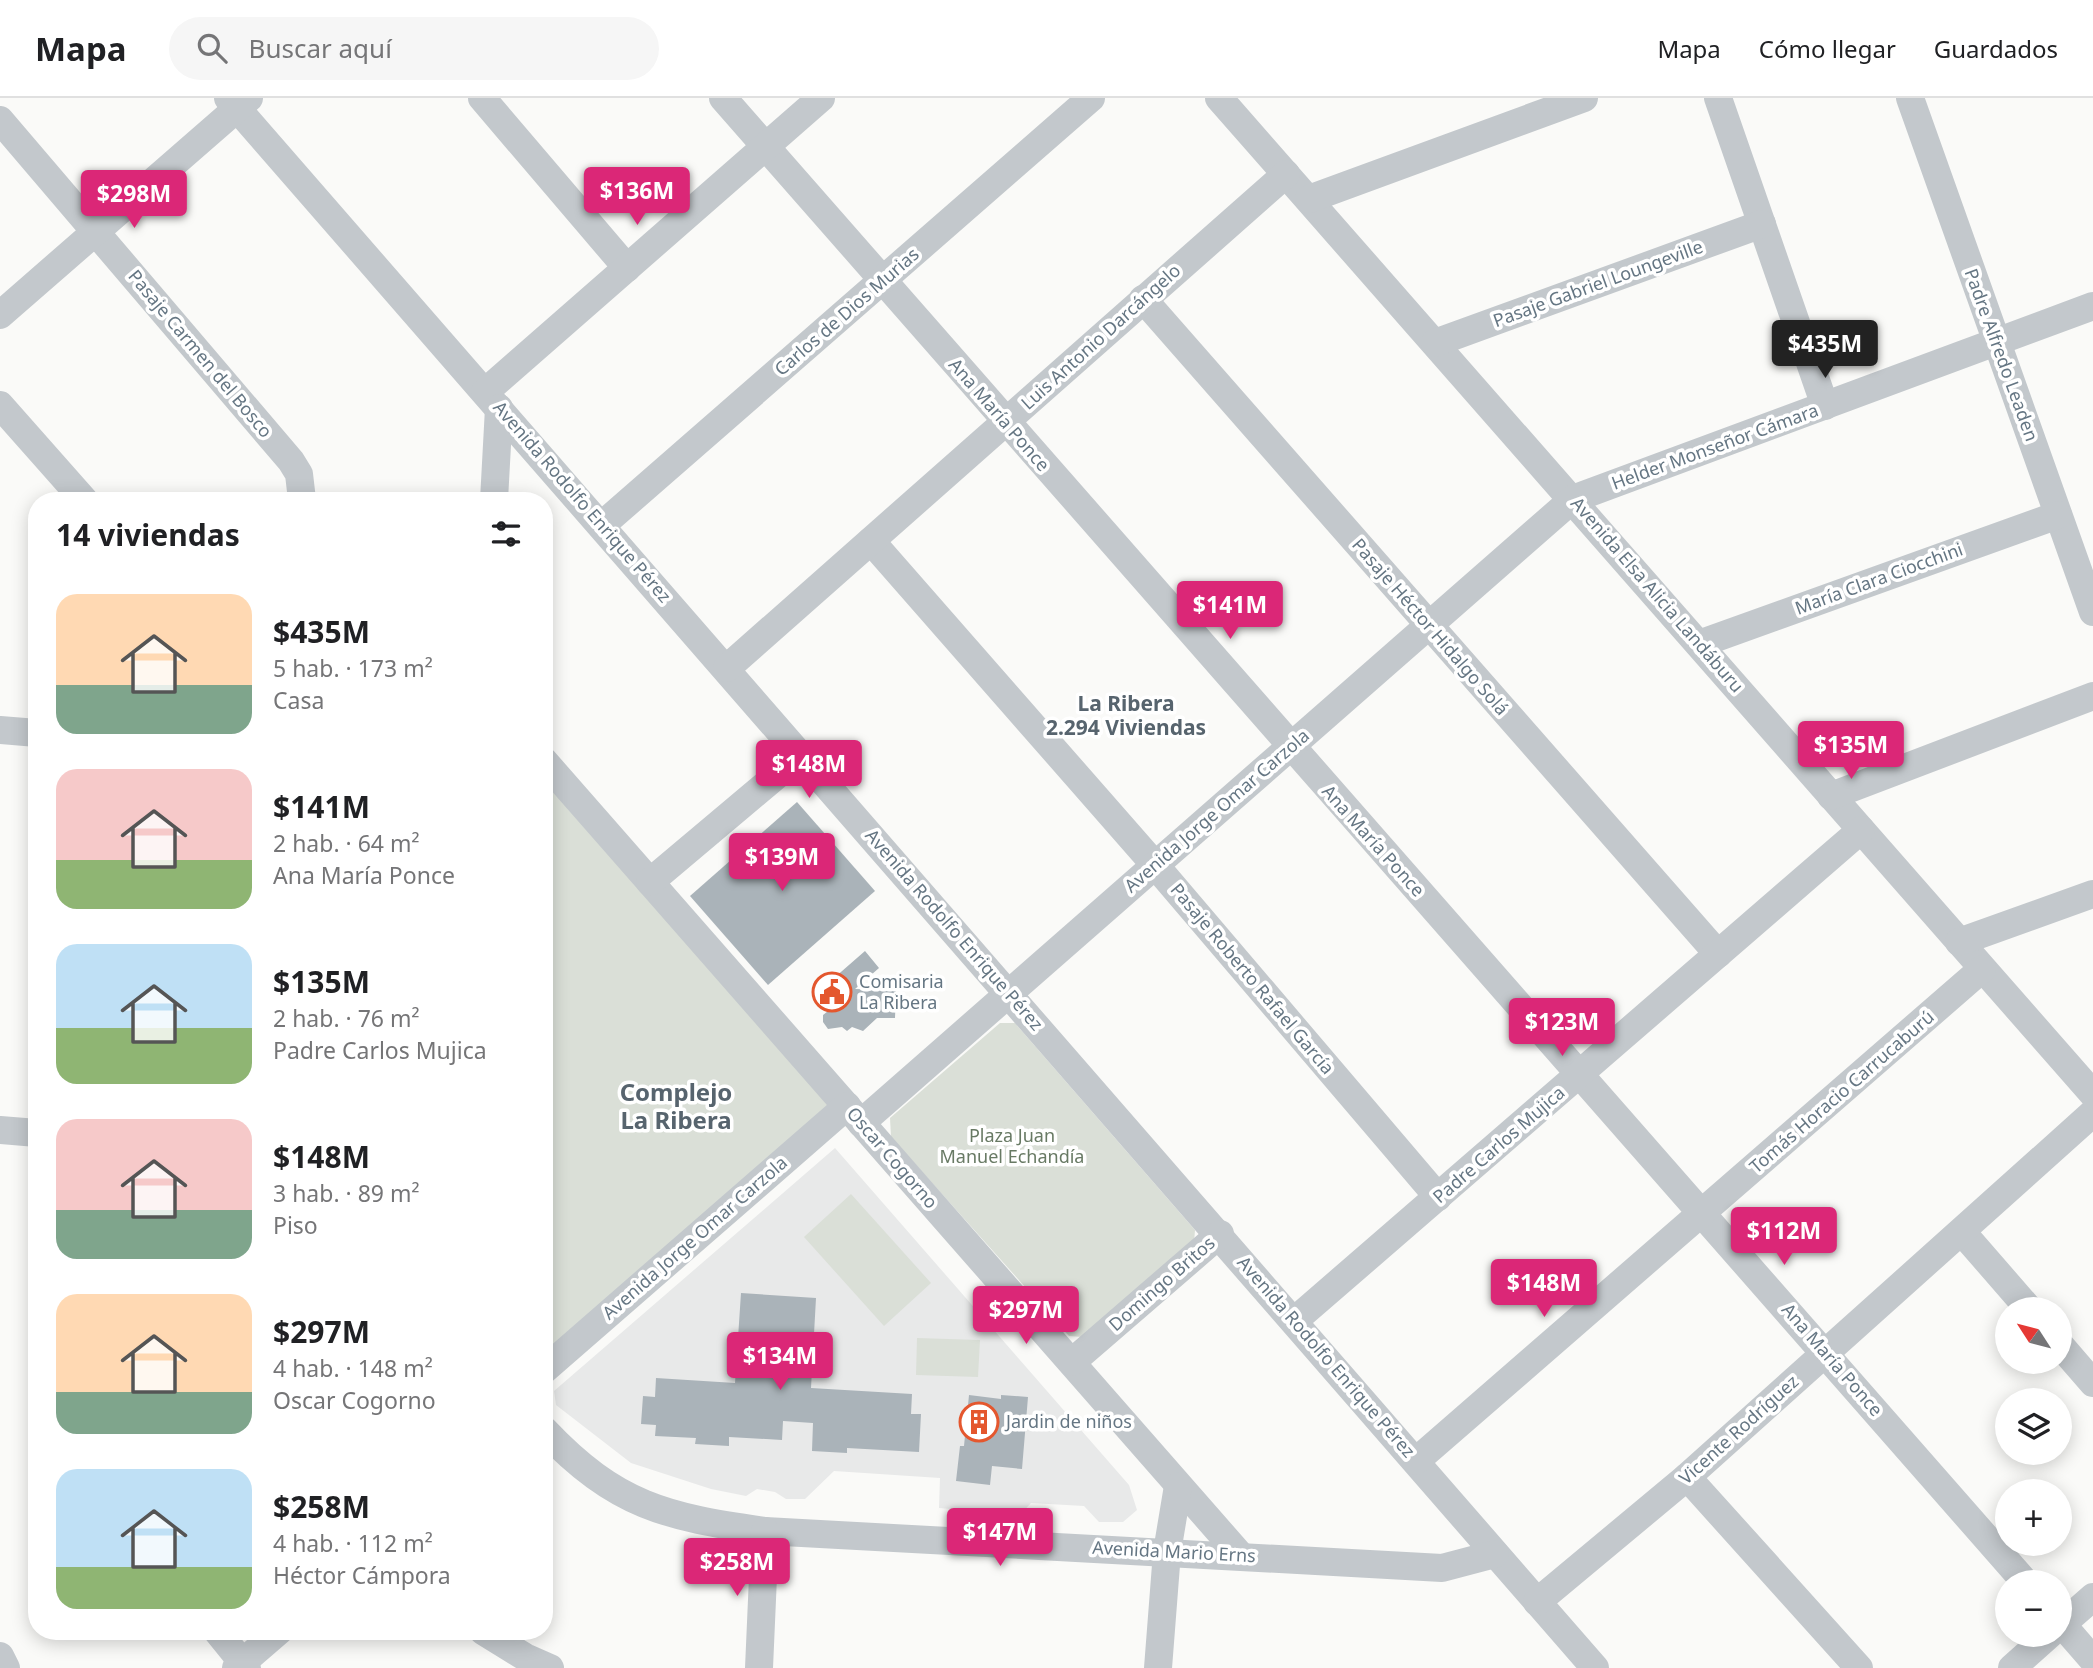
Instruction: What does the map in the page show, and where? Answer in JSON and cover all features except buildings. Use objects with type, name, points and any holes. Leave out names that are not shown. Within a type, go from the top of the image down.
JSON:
[{"type":"street","points":[[482,98],[627,268]]},
{"type":"street","name":"Ana María Ponce","points":[[723,98],[2015,1570]]},
{"type":"street","points":[[494,492],[492,400],[627,268],[821,98]]},
{"type":"street","name":"Carlos de Dios Murias","points":[[602,525],[1091,98]]},
{"type":"street","name":"Avenida Elsa Alicia Landáburu","points":[[1219,98],[2093,1094]]},
{"type":"street","points":[[1309,199],[1528,108],[1584,98]]},
{"type":"street","points":[[1718,98],[1825,406]]},
{"type":"street","name":"Padre Alfredo Leaden","points":[[1910,98],[2093,612]]},
{"type":"street","points":[[0,315],[238,101]]},
{"type":"street","name":"Avenida Rodolfo Enrique Pérez","points":[[238,101],[492,400],[1595,1668]]},
{"type":"street","name":"Pasaje Carmen del Bosco","points":[[0,120],[290,461],[299,474],[301,492]]},
{"type":"street","name":"Luis Antonio Darcángelo","points":[[727,668],[1286,174]]},
{"type":"street","name":"Pasaje Gabriel Loungeville","points":[[1435,343],[1762,224]]},
{"type":"street","name":"Pasaje Héctor Hidalgo Solá","points":[[1143,299],[1718,954]]},
{"type":"street","name":"Helder Monseñor Cámara","points":[[1573,499],[2093,306]]},
{"type":"street","points":[[0,405],[77,492]]},
{"type":"street","name":"Avenida Jorge Omar Carzola","points":[[553,1363],[854,1114],[1009,994],[1573,499]]},
{"type":"street","name":"María Clara Ciocchini","points":[[1699,644],[2058,515]]},
{"type":"street","name":"Pasaje Roberto Rafael García","points":[[871,541],[1155,865],[1438,1197]]},
{"type":"street","points":[[1831,796],[2093,696]]},
{"type":"street","points":[[0,730],[28,732]]},
{"type":"street","points":[[650,882],[802,754]]},
{"type":"street","name":"Oscar Cogorno","points":[[553,774],[1240,1555]]},
{"type":"street","name":"Padre Carlos Mujica","points":[[1294,1321],[1861,830]]},
{"type":"street","points":[[1959,942],[2093,894]]},
{"type":"street","name":"Tomás Horacio Carrucaburú","points":[[1416,1461],[1704,1214],[1982,969]]},
{"type":"street","name":"Vicente Rodríguez","points":[[1537,1602],[1687,1477],[2093,1113]]},
{"type":"street","points":[[0,1130],[28,1132]]},
{"type":"street","points":[[1962,1232],[2019,1297]]},
{"type":"street","name":"Domingo Britos","points":[[1072,1362],[1220,1234]]},
{"type":"street","points":[[2072,1359],[2093,1383]]},
{"type":"street","name":"Avenida Mario Erns","points":[[553,1439],[586,1470],[623,1494],[657,1511],[698,1522],[765,1531],[1442,1568],[1495,1554]]},
{"type":"street","points":[[1687,1477],[1858,1668]]},
{"type":"street","points":[[1158,1668],[1167,1552],[1178,1486]]},
{"type":"street","points":[[759,1668],[765,1531]]},
{"type":"street","points":[[2072,1614],[2093,1597]]},
{"type":"street","points":[[223,1640],[242,1666],[269,1640]]},
{"type":"street","points":[[497,1640],[524,1657],[550,1668]]},
{"type":"street","points":[[2072,1640],[2093,1660]]},
{"type":"street","points":[[2012,1668],[2035,1647]]},
{"type":"street","points":[[0,1656],[6,1668]]},
{"type":"shaded area","points":[[835,1148],[1129,1485],[1137,1510],[1123,1522],[1099,1522],[1084,1506],[1031,1503],[1020,1515],[939,1508],[940,1478],[834,1471],[805,1499],[786,1499],[775,1492],[757,1489],[746,1496],[711,1489],[631,1463],[556,1405],[554,1391]]},
{"type":"green space","points":[[553,791],[833,1104],[553,1346]]},
{"type":"green space","name":"Plaza Juan Manuel Echandía","points":[[1000,1023],[1015,1023],[1195,1230],[1194,1243],[1082,1337],[1069,1336],[891,1137],[890,1118]]},
{"type":"green space","points":[[851,1194],[931,1283],[884,1326],[804,1237]]},
{"type":"green space","points":[[917,1338],[980,1340],[978,1377],[916,1375]]},
{"type":"place","name":"Comisaria La Ribera","points":[[832,992]]},
{"type":"place","name":"Jardin de niños","points":[[979,1422]]},
{"type":"district","name":"La Ribera 2.294 Viviendas","points":[[1126,716]]},
{"type":"district","name":"Complejo La Ribera","points":[[676,1107]]}]
